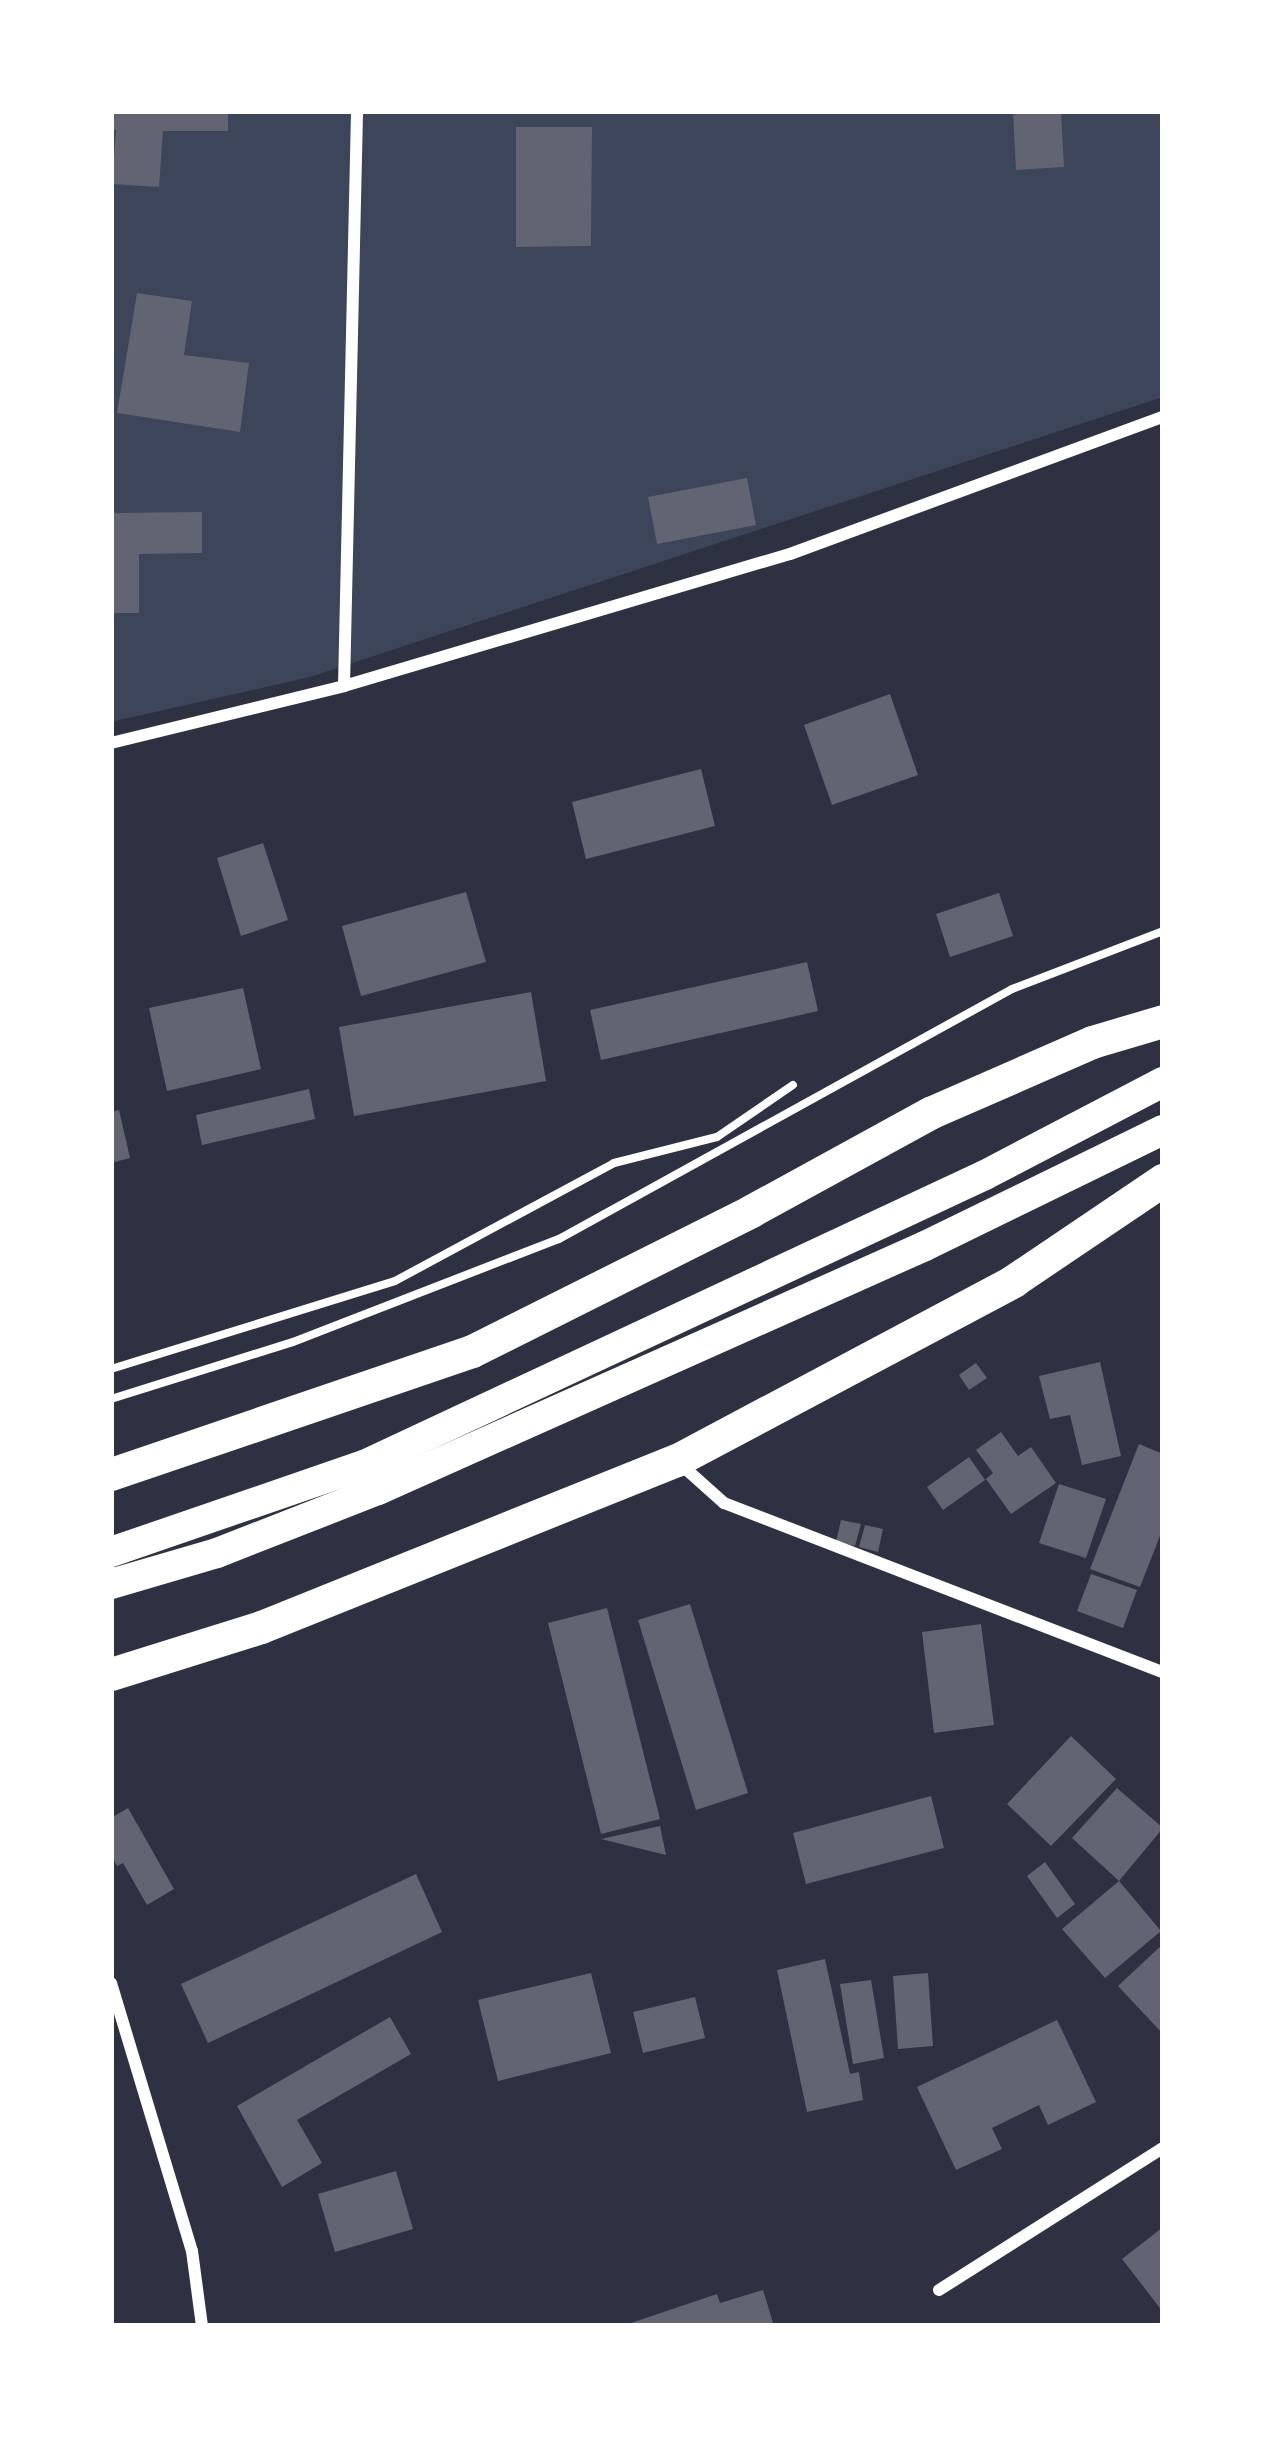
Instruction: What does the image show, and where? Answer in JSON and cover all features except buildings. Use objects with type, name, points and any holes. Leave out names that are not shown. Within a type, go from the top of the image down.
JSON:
[{"type":"highway","points":[[111,1474],[472,1351],[751,1211],[932,1112],[1092,1042],[1163,1021]]},
{"type":"highway","points":[[111,1674],[261,1627],[676,1460],[1013,1281],[1163,1180]]},
{"type":"main road","points":[[111,1552],[364,1465],[986,1175],[1163,1082]]},
{"type":"main road","points":[[111,1584],[217,1553],[378,1490],[925,1246],[1163,1130]]},
{"type":"street","points":[[344,686],[357,111]]},
{"type":"street","points":[[111,742],[344,686],[790,554],[1163,417]]},
{"type":"street","points":[[676,1460],[724,1503],[1163,1672]]},
{"type":"street","points":[[111,1983],[192,2251],[202,2326]]},
{"type":"street","points":[[939,2290],[1163,2148]]},
{"type":"path","points":[[111,1399],[293,1342],[560,1239],[1012,989],[1163,931]]},
{"type":"path","points":[[111,1369],[395,1281],[614,1162],[718,1136],[793,1085]]},
{"type":"shaded area","points":[[111,111],[1163,111],[1163,397],[310,677],[111,722]]}]
